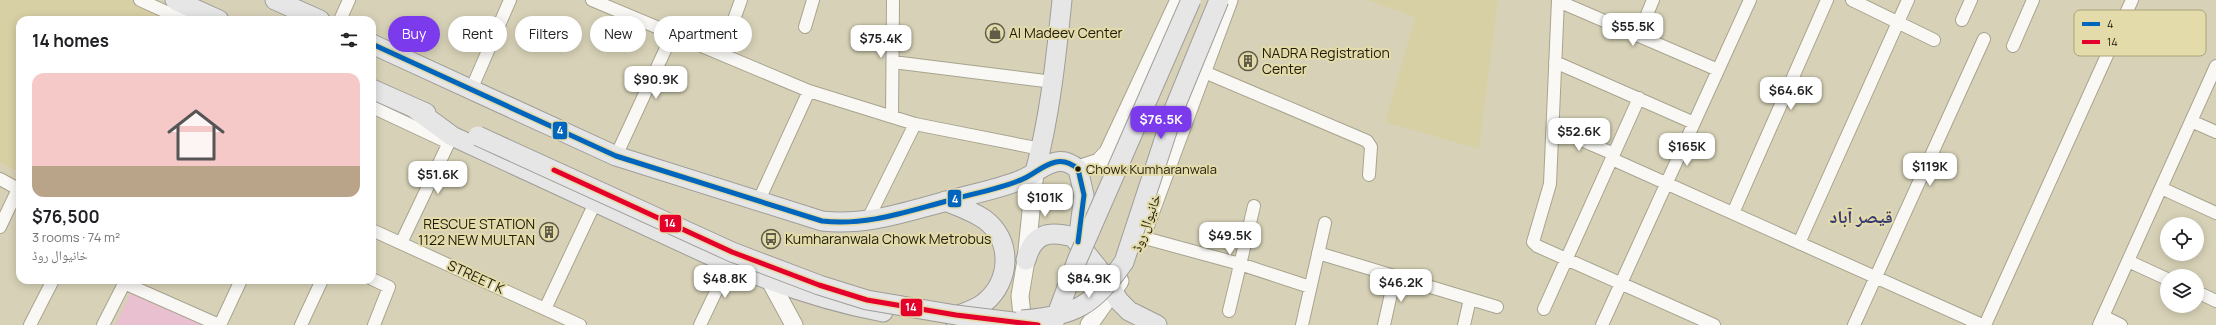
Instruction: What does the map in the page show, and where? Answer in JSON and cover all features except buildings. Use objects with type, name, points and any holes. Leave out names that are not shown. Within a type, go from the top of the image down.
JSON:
[{"type":"main road","points":[[274,0],[311,16]]},
{"type":"main road","points":[[1035,172],[1041,149],[1053,82],[1062,0]]},
{"type":"main road","points":[[1053,325],[1078,258],[1191,0]]},
{"type":"main road","points":[[1063,325],[1073,298],[1142,144],[1202,0]]},
{"type":"main road","points":[[1015,323],[1059,316],[1079,308],[1109,284],[1124,262],[1175,107],[1219,0]]},
{"type":"main road","points":[[178,14],[192,16]]},
{"type":"main road","points":[[376,46],[616,156],[822,221],[842,223],[867,221],[1019,181],[1046,165],[1058,162],[1071,163],[1078,169],[1084,195],[1078,242]]},
{"type":"main road","points":[[376,91],[732,252],[819,286],[867,300],[1015,323],[1038,325]]},
{"type":"main road","points":[[414,108],[451,140],[770,281],[857,307],[981,325]]},
{"type":"main road","points":[[945,201],[985,220],[998,235],[1004,247],[1006,263],[1002,278],[984,304],[946,320]]},
{"type":"main road","points":[[1026,260],[1029,248],[1040,237],[1046,234],[1063,234],[1073,237],[1113,291],[1119,302],[1128,311],[1157,325]]},
{"type":"street","points":[[140,0],[178,14]]},
{"type":"street","points":[[342,16],[349,0]]},
{"type":"street","points":[[471,90],[510,0]]},
{"type":"street","points":[[592,0],[654,25]]},
{"type":"street","points":[[741,0],[722,53],[809,91],[915,124],[1041,149]]},
{"type":"street","points":[[805,27],[813,0]]},
{"type":"street","points":[[892,117],[893,0]]},
{"type":"street","points":[[1078,169],[1099,162],[1108,152],[1178,0]]},
{"type":"street","name":"خانیوال روڈ","points":[[1088,325],[1132,262],[1229,0]]},
{"type":"street","points":[[1638,36],[1653,0]]},
{"type":"street","points":[[1602,325],[1750,0]]},
{"type":"street","points":[[1733,213],[1827,0]]},
{"type":"street","points":[[1852,0],[1934,40]]},
{"type":"street","points":[[1799,243],[1908,0]]},
{"type":"street","points":[[1962,20],[1971,0]]},
{"type":"street","points":[[2013,46],[2033,0]]},
{"type":"street","points":[[2127,10],[2132,0]]},
{"type":"street","points":[[1714,325],[1621,282],[1537,246],[1533,242],[1550,184],[1558,1],[1718,70]]},
{"type":"street","points":[[1854,325],[1984,39]]},
{"type":"street","points":[[616,156],[664,52]]},
{"type":"street","points":[[1985,325],[2107,56]]},
{"type":"street","points":[[893,62],[1053,82]]},
{"type":"street","points":[[1556,62],[1694,123]]},
{"type":"street","points":[[2122,325],[2101,321],[2216,66]]},
{"type":"street","points":[[1202,71],[1367,141],[1371,148],[1369,175]]},
{"type":"street","points":[[759,200],[809,91]]},
{"type":"street","points":[[1544,309],[1639,98]]},
{"type":"street","points":[[376,109],[451,140],[401,243]]},
{"type":"street","points":[[2191,121],[2216,132]]},
{"type":"street","points":[[867,221],[915,124]]},
{"type":"street","points":[[1553,128],[1666,183],[1982,325]]},
{"type":"street","points":[[1015,323],[1026,260],[1035,172]]},
{"type":"street","points":[[0,179],[16,188]]},
{"type":"street","points":[[2161,188],[2216,213]]},
{"type":"street","points":[[0,227],[16,196]]},
{"type":"street","points":[[545,309],[595,203]]},
{"type":"street","points":[[1229,311],[1254,206]]},
{"type":"street","points":[[1302,325],[1325,223]]},
{"type":"street","name":"STREET K","points":[[376,232],[580,325]]},
{"type":"street","points":[[1141,237],[1240,264],[1310,287]]},
{"type":"street","points":[[1318,253],[1497,307]]},
{"type":"street","points":[[2128,261],[2160,276]]},
{"type":"street","points":[[700,325],[729,264]]},
{"type":"street","points":[[1384,325],[1395,276]]},
{"type":"street","points":[[374,325],[389,287],[376,281]]},
{"type":"street","points":[[770,281],[794,325]]},
{"type":"street","points":[[30,325],[50,284]]},
{"type":"street","points":[[103,325],[124,284]]},
{"type":"street","points":[[131,284],[219,325],[239,284]]},
{"type":"street","points":[[301,325],[320,284]]},
{"type":"street","points":[[2204,295],[2216,301]]},
{"type":"street","points":[[1464,325],[1470,299]]},
{"type":"shaded area","points":[[0,0],[140,0],[171,14],[170,16],[16,16],[16,170],[0,163]]},
{"type":"shaded area","points":[[1367,0],[1498,0],[1479,149],[1385,122],[1415,17]]},
{"type":"shaded area","points":[[131,292],[204,325],[115,325]]},
{"type":"transit line","name":"4","points":[[376,46],[616,156],[822,221],[854,222],[885,217],[1001,187],[1028,177],[1041,168],[1051,164],[1065,162],[1078,169],[1084,195],[1078,242]]},
{"type":"transit line","name":"14","points":[[554,170],[732,252],[819,285],[867,300],[956,315],[1038,325]]},
{"type":"place","name":"Al Madeev Center","points":[[995,33]]},
{"type":"place","name":"NADRA Registration Center","points":[[1248,61]]},
{"type":"place","name":"Chowk Kumharanwala","points":[[1078,169]]},
{"type":"place","name":"RESCUE STATION 1122 NEW MULTAN","points":[[549,232]]},
{"type":"place","name":"Kumharanwala Chowk Metrobus","points":[[771,239]]},
{"type":"district","name":"قیصر آباد","points":[[1861,217]]}]
